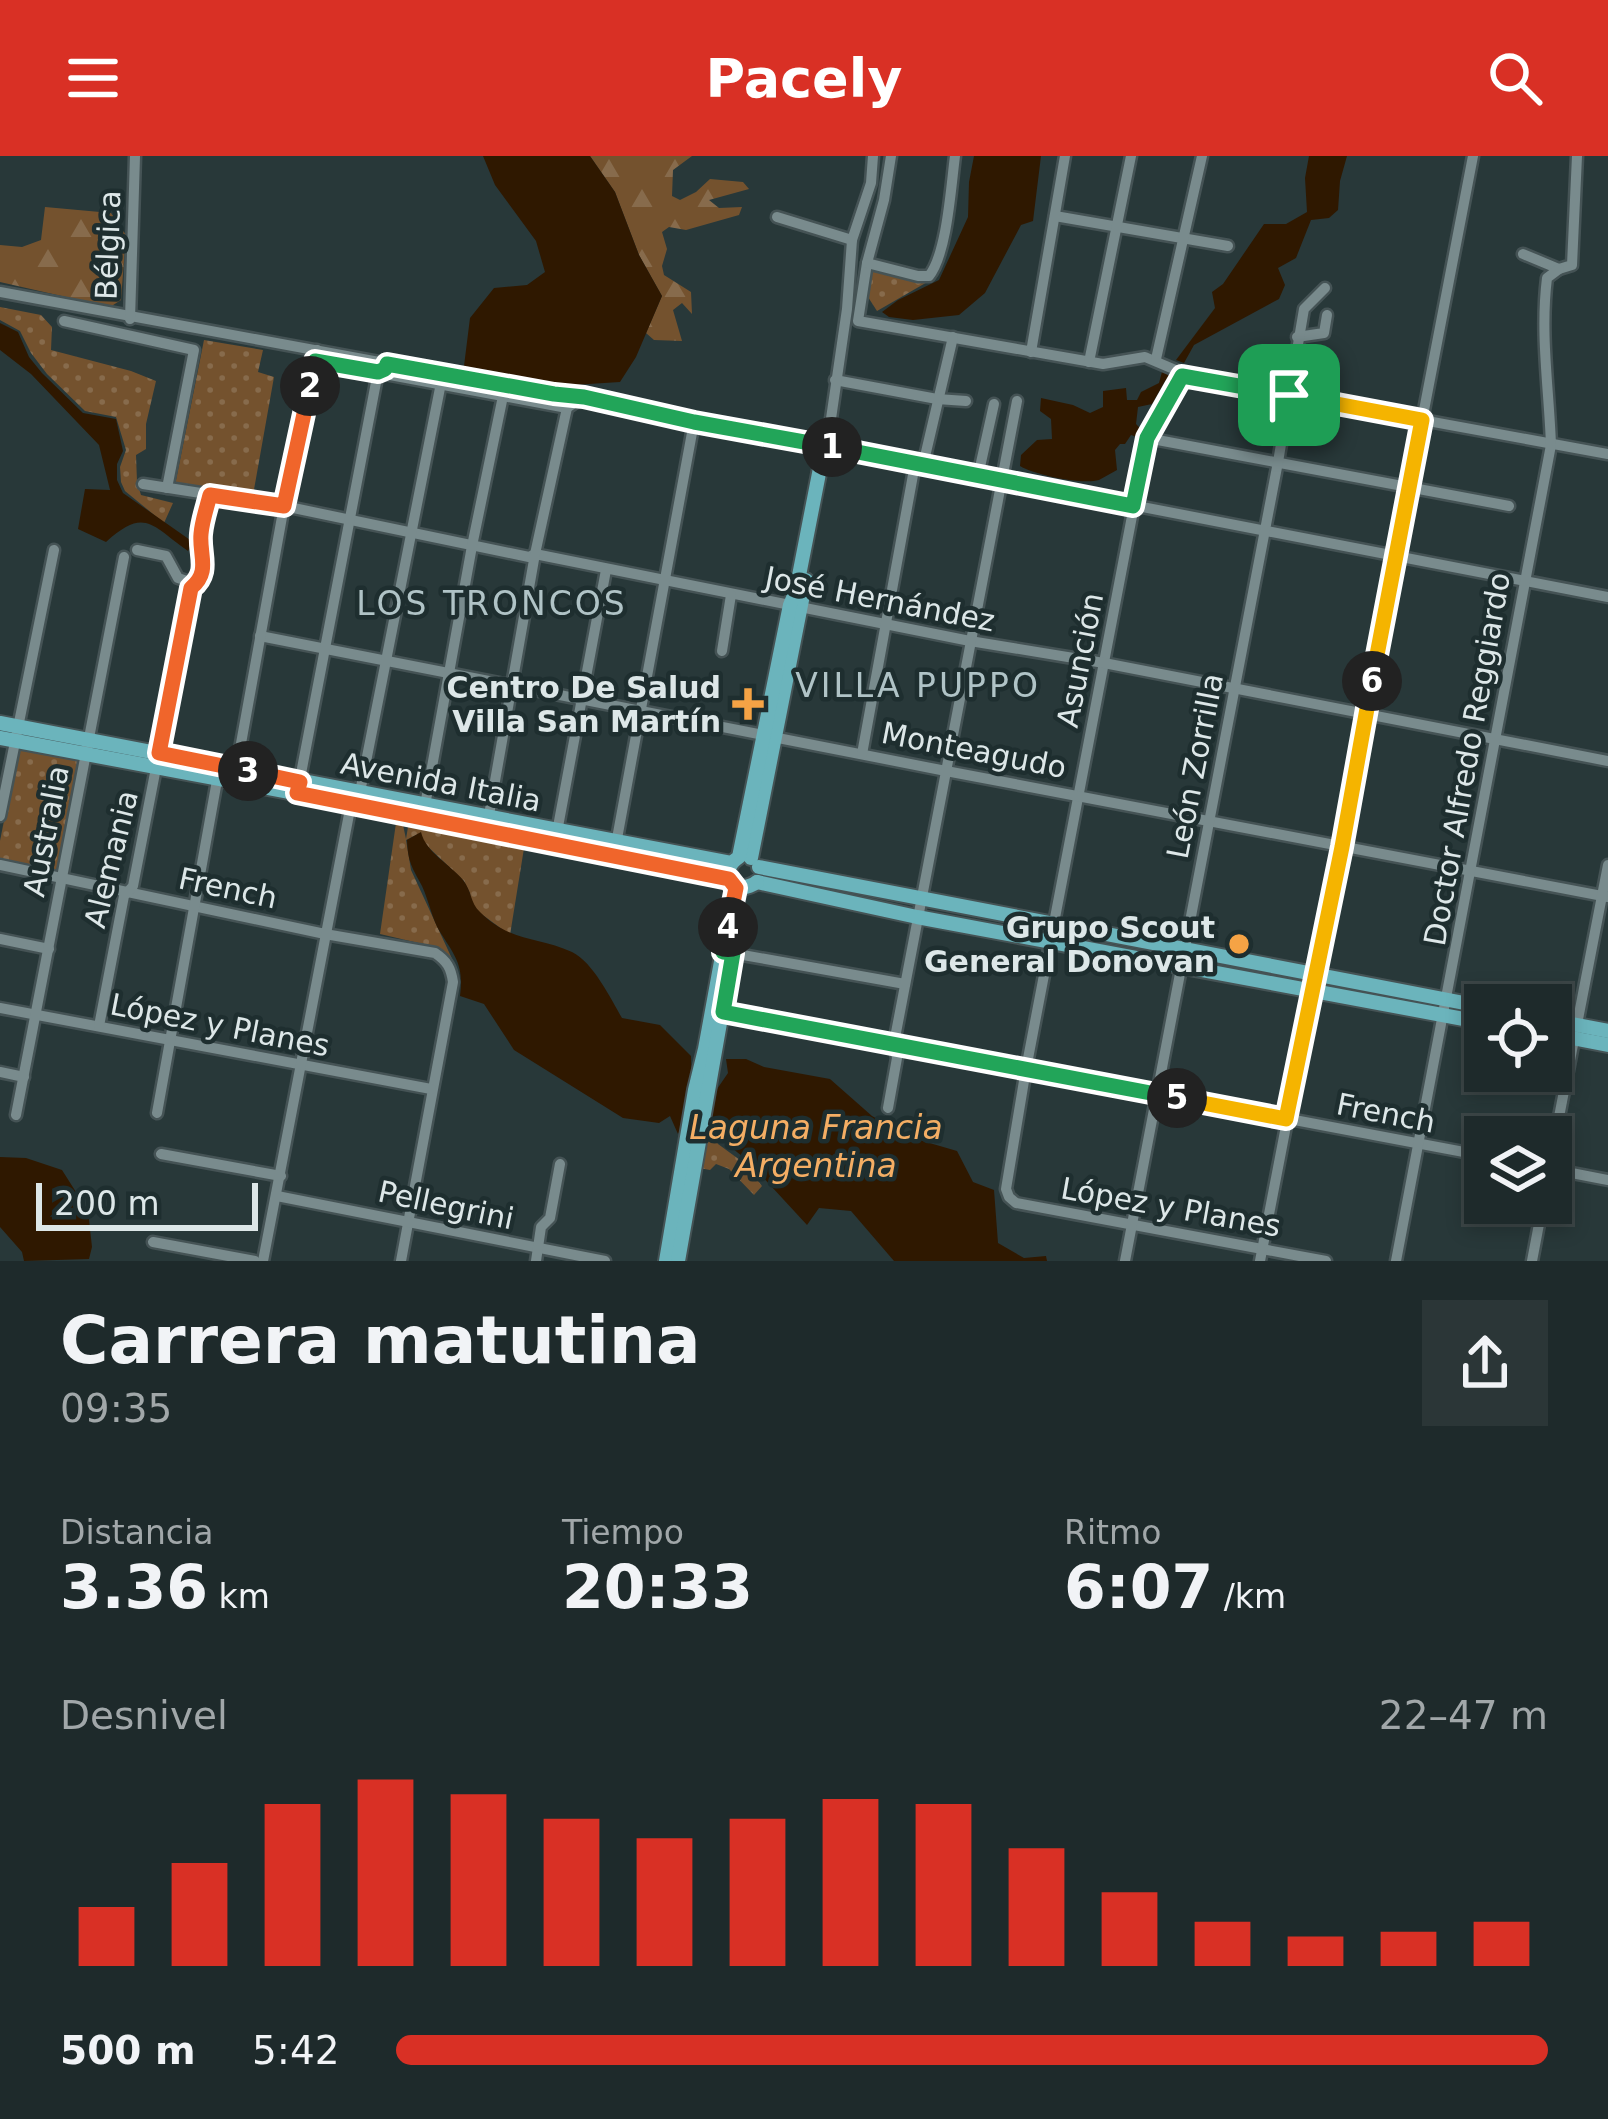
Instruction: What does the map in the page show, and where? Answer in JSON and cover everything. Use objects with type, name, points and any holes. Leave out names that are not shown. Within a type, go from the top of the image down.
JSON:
[{"type":"main road","points":[[667,1261],[829,461],[827,449]]},
{"type":"main road","name":"Avenida Italia","points":[[0,723],[11,735],[615,850],[920,898],[1054,924],[1182,958]]},
{"type":"main road","name":"Avenida Italia","points":[[744,872],[917,917],[1314,981],[1464,1015]]},
{"type":"main road","name":"Avenida Italia","points":[[1446,1008],[1464,1008]]},
{"type":"main road","points":[[1572,1030],[1608,1046]]},
{"type":"main road","points":[[1572,1032],[1608,1031]]},
{"type":"main road","points":[[678,1261],[698,1113]]},
{"type":"street","name":"Bélgica","points":[[130,335],[135,156]]},
{"type":"street","points":[[855,314],[852,240],[871,183],[873,156]]},
{"type":"street","points":[[827,449],[835,380],[884,200],[891,156]]},
{"type":"street","points":[[867,262],[918,276],[929,276],[935,269],[955,156]]},
{"type":"street","points":[[1031,352],[1065,156]]},
{"type":"street","points":[[1090,362],[1131,156]]},
{"type":"street","points":[[1156,359],[1202,156]]},
{"type":"street","points":[[1262,1254],[1473,156]]},
{"type":"street","points":[[1559,156],[1577,158]]},
{"type":"street","name":"Doctor Alfredo Reggiardo","points":[[1396,1261],[1551,445],[1546,278],[1572,265],[1577,158]]},
{"type":"street","points":[[1055,216],[1228,246]]},
{"type":"street","points":[[776,218],[852,240]]},
{"type":"street","points":[[1522,254],[1559,269]]},
{"type":"street","name":"León Zorrilla","points":[[1125,1261],[1236,690],[1297,337],[1304,309],[1325,288]]},
{"type":"street","points":[[0,292],[382,368],[584,397],[827,449],[1608,597]]},
{"type":"street","points":[[855,314],[1103,364],[1156,359],[1182,376],[1608,454]]},
{"type":"street","points":[[1297,337],[1324,333],[1327,314]]},
{"type":"street","points":[[64,321],[194,350],[167,488]]},
{"type":"street","points":[[862,754],[919,464],[953,337]]},
{"type":"street","points":[[235,776],[316,355]]},
{"type":"street","points":[[382,368],[567,408],[584,397]]},
{"type":"street","points":[[298,787],[382,368]]},
{"type":"street","name":"Asunción","points":[[1009,1197],[1006,1189],[1026,1069],[1147,438],[1182,376]]},
{"type":"street","points":[[835,380],[966,401]]},
{"type":"street","points":[[153,1242],[259,1261],[277,1196],[325,934],[386,662],[441,383]]},
{"type":"street","points":[[424,812],[503,396]]},
{"type":"street","points":[[888,1108],[897,1058],[894,1043],[920,898],[1017,401]]},
{"type":"street","points":[[978,476],[994,404]]},
{"type":"street","points":[[488,825],[535,554],[567,408]]},
{"type":"street","points":[[615,850],[694,422]]},
{"type":"street","points":[[1147,438],[1509,506]]},
{"type":"street","name":"José Hernández","points":[[143,484],[284,506],[1608,761]]},
{"type":"street","name":"Alemania","points":[[99,1026],[124,896],[134,886],[191,588],[204,572],[201,533],[210,495]]},
{"type":"street","points":[[0,816],[11,735],[54,550]]},
{"type":"street","points":[[137,550],[166,556],[178,578],[196,584]]},
{"type":"street","name":"Australia","points":[[16,1115],[124,557]]},
{"type":"street","points":[[556,839],[606,570]]},
{"type":"street","points":[[722,651],[731,595]]},
{"type":"street","name":"Monteagudo","points":[[260,636],[1605,896]]},
{"type":"street","points":[[157,1113],[219,772]]},
{"type":"street","name":"French","points":[[0,865],[435,953],[452,970],[453,982],[431,1089]]},
{"type":"street","points":[[1560,1116],[1608,865]]},
{"type":"street","points":[[0,939],[49,949]]},
{"type":"street","points":[[728,952],[905,985]]},
{"type":"street","name":"López y Planes","points":[[0,1008],[431,1089]]},
{"type":"street","name":"French","points":[[718,1011],[1464,1152]]},
{"type":"street","points":[[0,1072],[24,1077]]},
{"type":"street","points":[[401,1261],[431,1089]]},
{"type":"street","points":[[161,1154],[281,1175]]},
{"type":"street","points":[[537,1255],[560,1164]]},
{"type":"street","points":[[1572,1173],[1608,1180]]},
{"type":"street","name":"Pellegrini","points":[[277,1196],[408,1221],[537,1255],[605,1261]]},
{"type":"street","name":"López y Planes","points":[[1009,1197],[1016,1203],[1262,1254],[1326,1261]]},
{"type":"street","points":[[1532,1261],[1539,1224]]},
{"type":"green space","points":[[590,156],[692,156],[673,170],[672,196],[680,200],[710,179],[743,182],[749,189],[709,200],[719,208],[742,207],[739,215],[662,232],[667,249],[664,275],[691,292],[692,314],[682,303],[673,310],[682,341],[654,340],[646,333],[662,296],[639,255],[615,192]]},
{"type":"green space","points":[[45,207],[111,213],[126,235],[121,300],[110,307],[0,282],[0,245],[22,247],[41,240]]},
{"type":"green space","points":[[869,270],[929,281],[877,311],[868,297]]},
{"type":"green space","points":[[0,307],[41,315],[52,327],[51,350],[156,381],[146,424],[146,449],[136,455],[137,482],[141,495],[173,503],[164,523],[125,491],[120,467],[126,450],[116,417],[85,411],[47,374],[20,331],[0,320]]},
{"type":"green space","points":[[204,340],[263,350],[258,372],[274,377],[253,495],[175,485]]},
{"type":"green space","points":[[19,745],[79,757],[58,871],[0,859]]},
{"type":"green space","points":[[409,821],[525,842],[510,935],[471,903],[464,881],[423,842],[420,833],[406,840],[411,870],[454,963],[440,948],[380,934],[396,823],[403,825],[406,839]]},
{"type":"green space","points":[[707,1126],[718,1144],[744,1163],[762,1186],[754,1195],[729,1169],[716,1164],[710,1170],[699,1168]]},
{"type":"water","points":[[483,156],[590,156],[615,192],[639,255],[662,296],[620,382],[557,386],[464,366],[470,318],[494,288],[527,285],[545,272],[536,241],[495,185]]},
{"type":"water","points":[[974,156],[1041,156],[1033,221],[1021,225],[985,293],[959,315],[913,320],[889,317],[882,312],[939,280],[968,217]]},
{"type":"water","points":[[1309,156],[1347,156],[1338,210],[1329,218],[1311,220],[1296,258],[1278,268],[1285,285],[1279,299],[1194,345],[1184,363],[1176,360],[1215,308],[1212,292],[1223,284],[1264,224],[1286,224],[1307,212]]},
{"type":"water","points":[[0,323],[18,332],[29,357],[83,413],[116,419],[123,451],[117,480],[123,493],[193,542],[188,551],[148,524],[130,525],[106,542],[78,529],[85,489],[110,490],[99,445],[31,374],[0,350]]},
{"type":"water","points":[[1163,368],[1172,376],[1152,404],[1138,407],[1136,424],[1145,433],[1140,438],[1131,435],[1115,450],[1117,470],[1099,480],[1082,481],[1020,466],[1021,455],[1037,440],[1052,439],[1051,419],[1040,411],[1041,398],[1090,413],[1103,407],[1103,391],[1126,388],[1127,400],[1137,400],[1141,392],[1159,383]]},
{"type":"water","name":"Laguna Francia Argentina","points":[[421,832],[433,852],[463,880],[477,908],[491,922],[572,952],[594,972],[622,1018],[660,1025],[691,1056],[692,1088],[715,1092],[728,1073],[726,1059],[746,1059],[764,1067],[830,1079],[872,1116],[909,1137],[957,1151],[973,1182],[994,1190],[998,1243],[1024,1258],[1046,1256],[1047,1261],[894,1261],[851,1211],[819,1208],[807,1225],[721,1139],[707,1114],[685,1121],[678,1134],[670,1116],[659,1123],[623,1118],[514,1050],[484,1004],[460,996],[458,962],[437,927],[410,860],[407,840]]},
{"type":"water","points":[[0,1157],[26,1158],[62,1170],[88,1211],[89,1259],[24,1261],[0,1227]]},
{"type":"place","name":"Centro De Salud Villa San Martín","points":[[748,704]]},
{"type":"place","name":"Grupo Scout General Donovan","points":[[1239,944]]},
{"type":"district","name":"LOS TRONCOS","points":[[492,603]]},
{"type":"district","name":"VILLA PUPPO","points":[[918,685]]},
{"type":"route","points":[[315,361],[378,372],[387,364],[584,397],[1133,506],[1147,438],[1182,376],[1289,395],[1422,420],[1286,1119],[723,1012],[733,953],[723,952],[736,888],[729,879],[297,793],[300,782],[159,753],[191,588],[204,572],[201,533],[210,495],[284,506],[315,361]]}]
